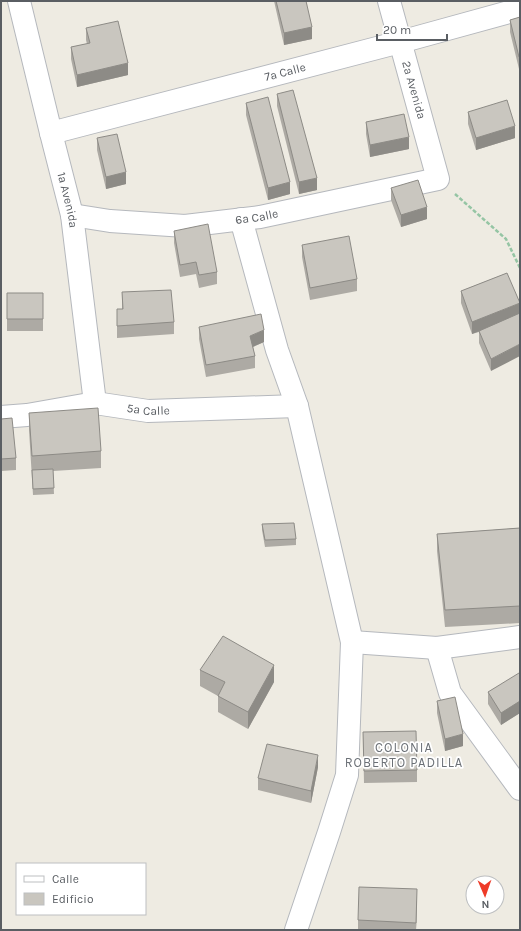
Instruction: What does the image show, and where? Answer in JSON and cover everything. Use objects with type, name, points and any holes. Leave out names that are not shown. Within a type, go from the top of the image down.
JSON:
[{"type":"street","name":"1a Avenida","points":[[19,1],[72,215],[95,403]]},
{"type":"street","name":"2a Avenida","points":[[389,1],[438,179]]},
{"type":"street","name":"7a Calle","points":[[51,133],[400,42],[520,9]]},
{"type":"street","name":"6a Calle","points":[[72,215],[110,221],[185,226],[260,217],[438,179]]},
{"type":"street","points":[[241,220],[277,350],[297,406],[352,642],[348,775],[296,930]]},
{"type":"street","name":"5a Calle","points":[[1,417],[27,415],[95,403],[148,411],[297,406]]},
{"type":"street","points":[[352,642],[437,648],[520,637]]},
{"type":"street","points":[[437,648],[450,693],[520,789]]},
{"type":"path","points":[[438,179],[506,239],[520,268]]},
{"type":"building","points":[[276,1],[306,1],[312,27],[284,33]]},
{"type":"building","points":[[520,17],[520,57],[519,57],[510,20]]},
{"type":"building","points":[[118,21],[128,63],[77,75],[71,47],[90,43],[86,28]]},
{"type":"building","points":[[293,90],[317,178],[299,182],[277,94]]},
{"type":"building","points":[[268,97],[290,182],[268,188],[246,103]]},
{"type":"building","points":[[507,100],[515,126],[476,138],[468,112]]},
{"type":"building","points":[[404,114],[409,137],[370,145],[366,122]]},
{"type":"building","points":[[117,134],[126,172],[106,177],[97,138]]},
{"type":"building","points":[[418,180],[427,207],[401,215],[391,188]]},
{"type":"building","points":[[208,224],[217,272],[199,275],[196,262],[180,265],[174,231]]},
{"type":"building","points":[[349,236],[357,279],[310,288],[302,245]]},
{"type":"building","points":[[507,273],[520,303],[472,322],[461,291]]},
{"type":"building","points":[[171,290],[174,322],[117,326],[117,309],[123,309],[122,292]]},
{"type":"building","points":[[7,293],[43,293],[43,319],[7,319]]},
{"type":"building","points":[[520,313],[520,344],[491,359],[479,331]]},
{"type":"building","points":[[261,314],[264,330],[250,336],[255,356],[206,365],[199,327]]},
{"type":"building","points":[[98,408],[101,451],[32,456],[29,413]]},
{"type":"building","points":[[12,418],[16,458],[1,459],[1,419]]},
{"type":"building","points":[[53,469],[54,488],[33,489],[32,470]]},
{"type":"building","points":[[294,523],[296,539],[265,540],[262,524]]},
{"type":"building","points":[[520,528],[520,606],[445,610],[437,534]]},
{"type":"building","points":[[223,636],[274,665],[248,712],[218,696],[225,682],[200,670]]},
{"type":"building","points":[[519,673],[520,701],[501,713],[488,692]]},
{"type":"building","points":[[455,697],[463,734],[445,739],[437,701]]},
{"type":"building","points":[[416,731],[417,770],[364,771],[363,732]]},
{"type":"building","points":[[267,744],[318,755],[311,791],[258,778]]},
{"type":"building","points":[[359,887],[417,889],[416,923],[358,920]]},
{"type":"district","name":"COLONIA ROBERTO PADILLA","points":[[404,754]]}]
